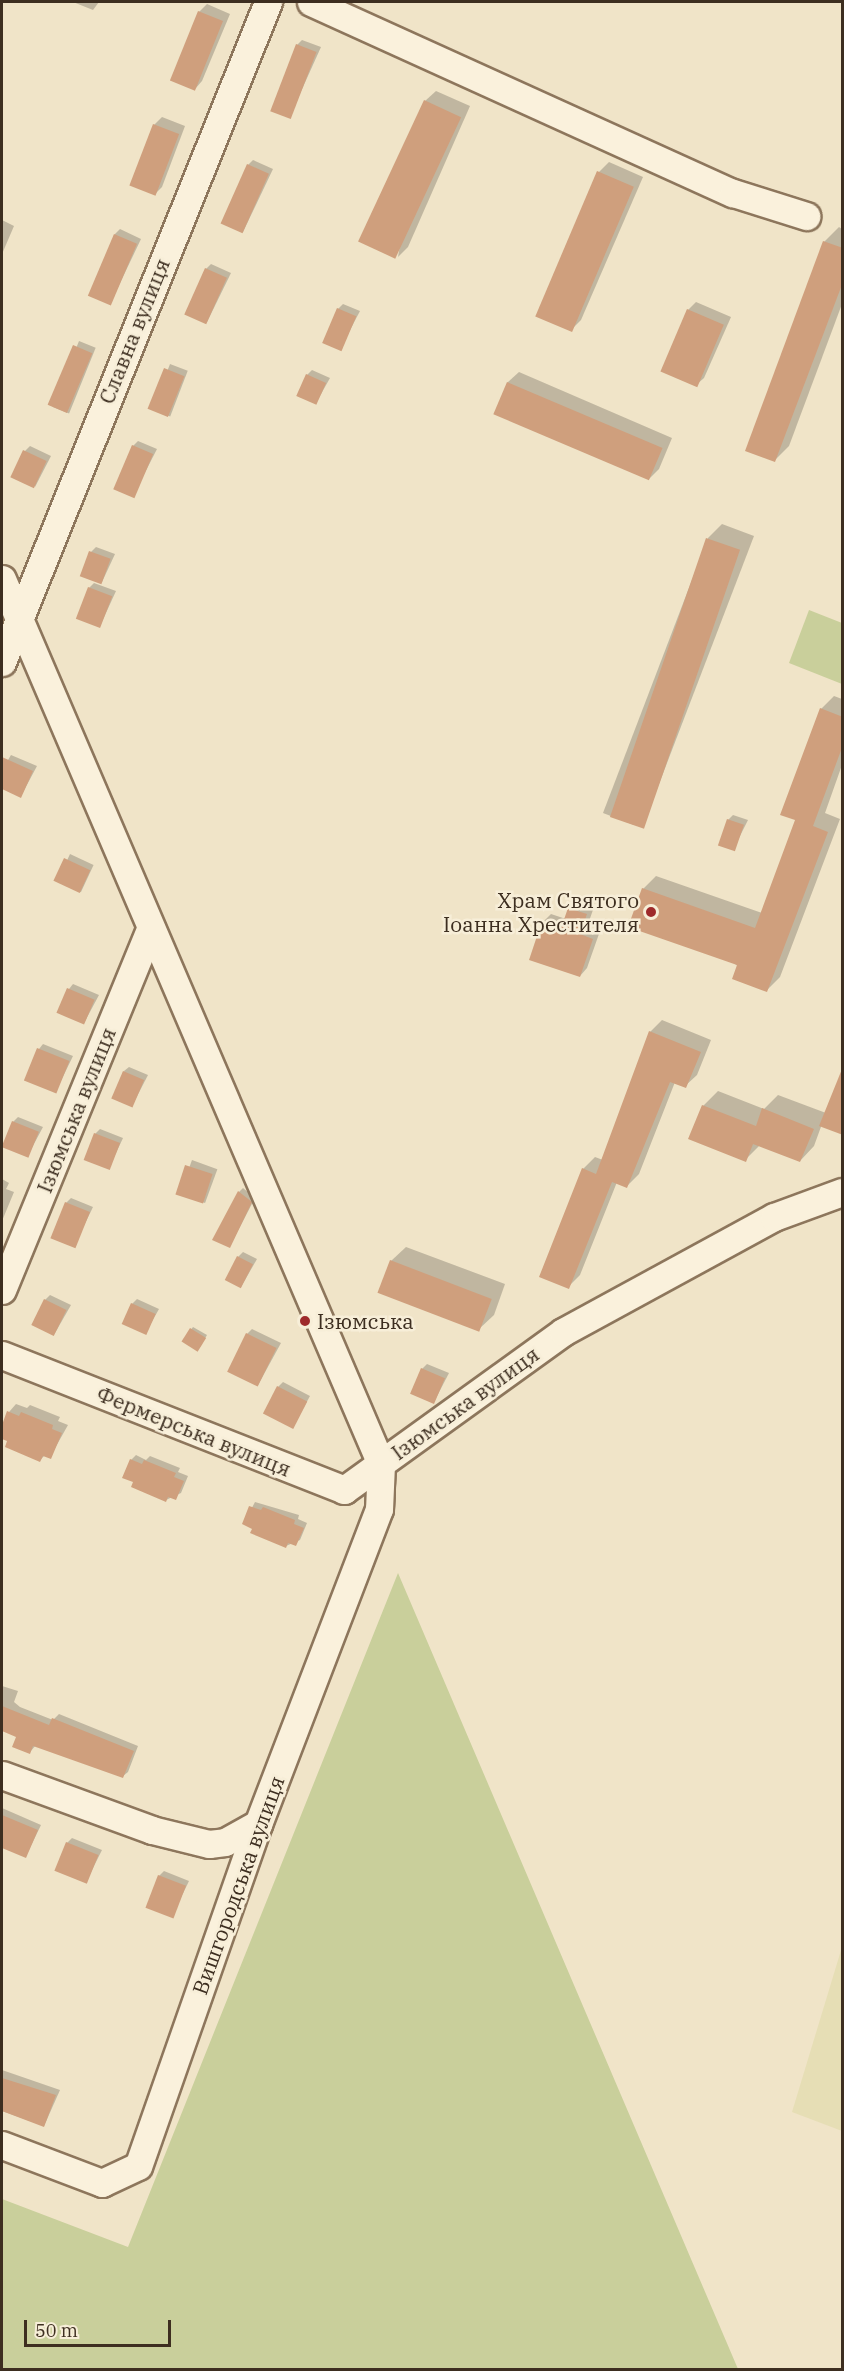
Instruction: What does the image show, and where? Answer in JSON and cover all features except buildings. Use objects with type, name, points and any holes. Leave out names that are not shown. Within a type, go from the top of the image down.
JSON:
[{"type":"street","name":"Славна вулиця","points":[[2,662],[268,2]]},
{"type":"street","points":[[311,2],[733,193],[806,216]]},
{"type":"street","name":"Ізюмська вулиця","points":[[2,579],[18,622],[381,1464],[563,1332],[774,1217],[843,1192]]},
{"type":"street","name":"Ізюмська вулиця","points":[[2,1290],[150,930]]},
{"type":"street","name":"Фермерська вулиця","points":[[2,1355],[344,1490],[381,1464]]},
{"type":"street","name":"Вишгородська вулиця","points":[[2,2145],[102,2183],[138,2166],[258,1824],[379,1509],[381,1464]]},
{"type":"street","points":[[2,1774],[152,1830],[209,1844],[225,1842],[258,1824]]},
{"type":"shaded area","points":[[842,1947],[842,2131],[792,2112]]},
{"type":"green space","points":[[809,610],[842,623],[842,684],[789,663]]},
{"type":"green space","points":[[398,1573],[738,2369],[2,2369],[2,2199],[128,2247]]},
{"type":"place","name":"Храм Святого Іоанна Хрестителя","points":[[651,912]]},
{"type":"place","name":"Ізюмська","points":[[305,1321]]}]
